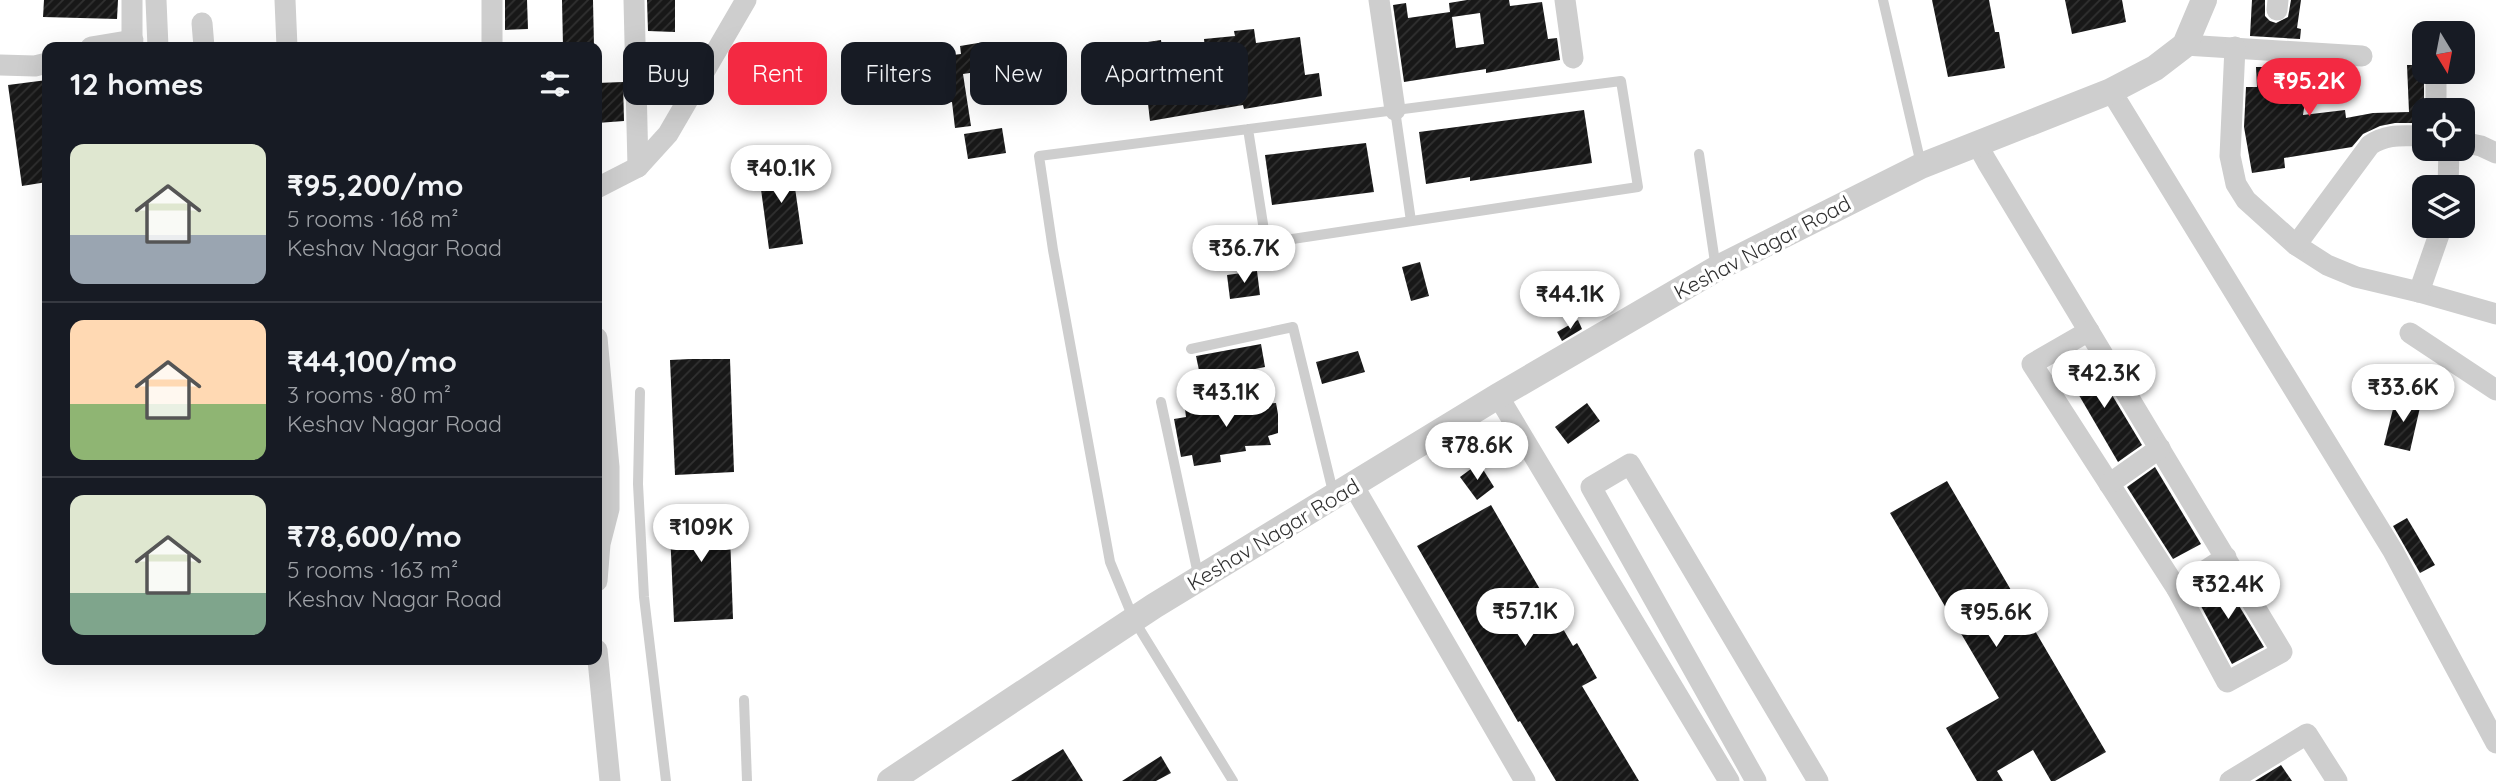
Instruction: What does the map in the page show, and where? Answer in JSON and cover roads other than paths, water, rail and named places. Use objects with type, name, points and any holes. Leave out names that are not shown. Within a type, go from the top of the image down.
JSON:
[{"type":"street","points":[[132,0],[133,42]]},
{"type":"street","points":[[156,0],[158,42]]},
{"type":"street","points":[[285,0],[287,42]]},
{"type":"street","points":[[492,0],[492,42]]},
{"type":"street","points":[[634,0],[638,167]]},
{"type":"street","points":[[602,185],[638,167],[668,134],[746,0]]},
{"type":"street","points":[[1379,0],[1395,110]]},
{"type":"street","points":[[1565,0],[1573,58]]},
{"type":"street","name":"Keshav Nagar Road","points":[[892,781],[1199,579],[1499,396],[1716,269],[1921,166],[2111,91],[2155,68],[2185,44],[2204,0]]},
{"type":"street","points":[[202,23],[204,42]]},
{"type":"street","points":[[2185,44],[2362,56]]},
{"type":"street","points":[[2235,47],[2230,156],[2236,184],[2246,200],[2296,245],[2327,265],[2356,277],[2496,314]]},
{"type":"street","points":[[0,65],[42,64]]},
{"type":"street","points":[[2111,91],[2393,551],[2496,743]]},
{"type":"street","points":[[2296,245],[2371,145],[2379,138],[2391,135],[2412,136]]},
{"type":"street","points":[[1978,144],[2282,652],[2227,682],[2177,589],[2032,364],[2089,331]]},
{"type":"street","points":[[2475,145],[2496,153]]},
{"type":"street","points":[[2418,292],[2438,238]]},
{"type":"street","points":[[2410,333],[2496,390]]},
{"type":"street","points":[[602,392],[609,467],[609,509],[602,536]]},
{"type":"street","points":[[1499,396],[1729,781]]},
{"type":"street","points":[[2109,484],[2160,448]]},
{"type":"street","points":[[1756,781],[1591,487],[1630,464],[1818,781]]},
{"type":"street","points":[[1344,490],[1525,781]]},
{"type":"street","points":[[2177,589],[2226,557]]},
{"type":"street","points":[[599,665],[611,781]]},
{"type":"street","points":[[1678,696],[1701,682]]},
{"type":"street","points":[[2230,781],[2307,734],[2337,781]]},
{"type":"lane","points":[[1883,0],[1921,166]]},
{"type":"lane","points":[[1233,781],[1134,620],[1110,562],[1053,250],[1039,156],[1395,110],[1621,81],[1638,187],[1266,243],[1248,129]]},
{"type":"lane","points":[[1395,110],[1411,221]]},
{"type":"lane","points":[[1699,154],[1716,269]]},
{"type":"lane","points":[[1191,349],[1293,327],[1344,490]]},
{"type":"lane","points":[[640,391],[638,484],[644,597],[666,781]]},
{"type":"lane","points":[[1161,402],[1199,579]]},
{"type":"lane","points":[[744,700],[747,781]]}]
